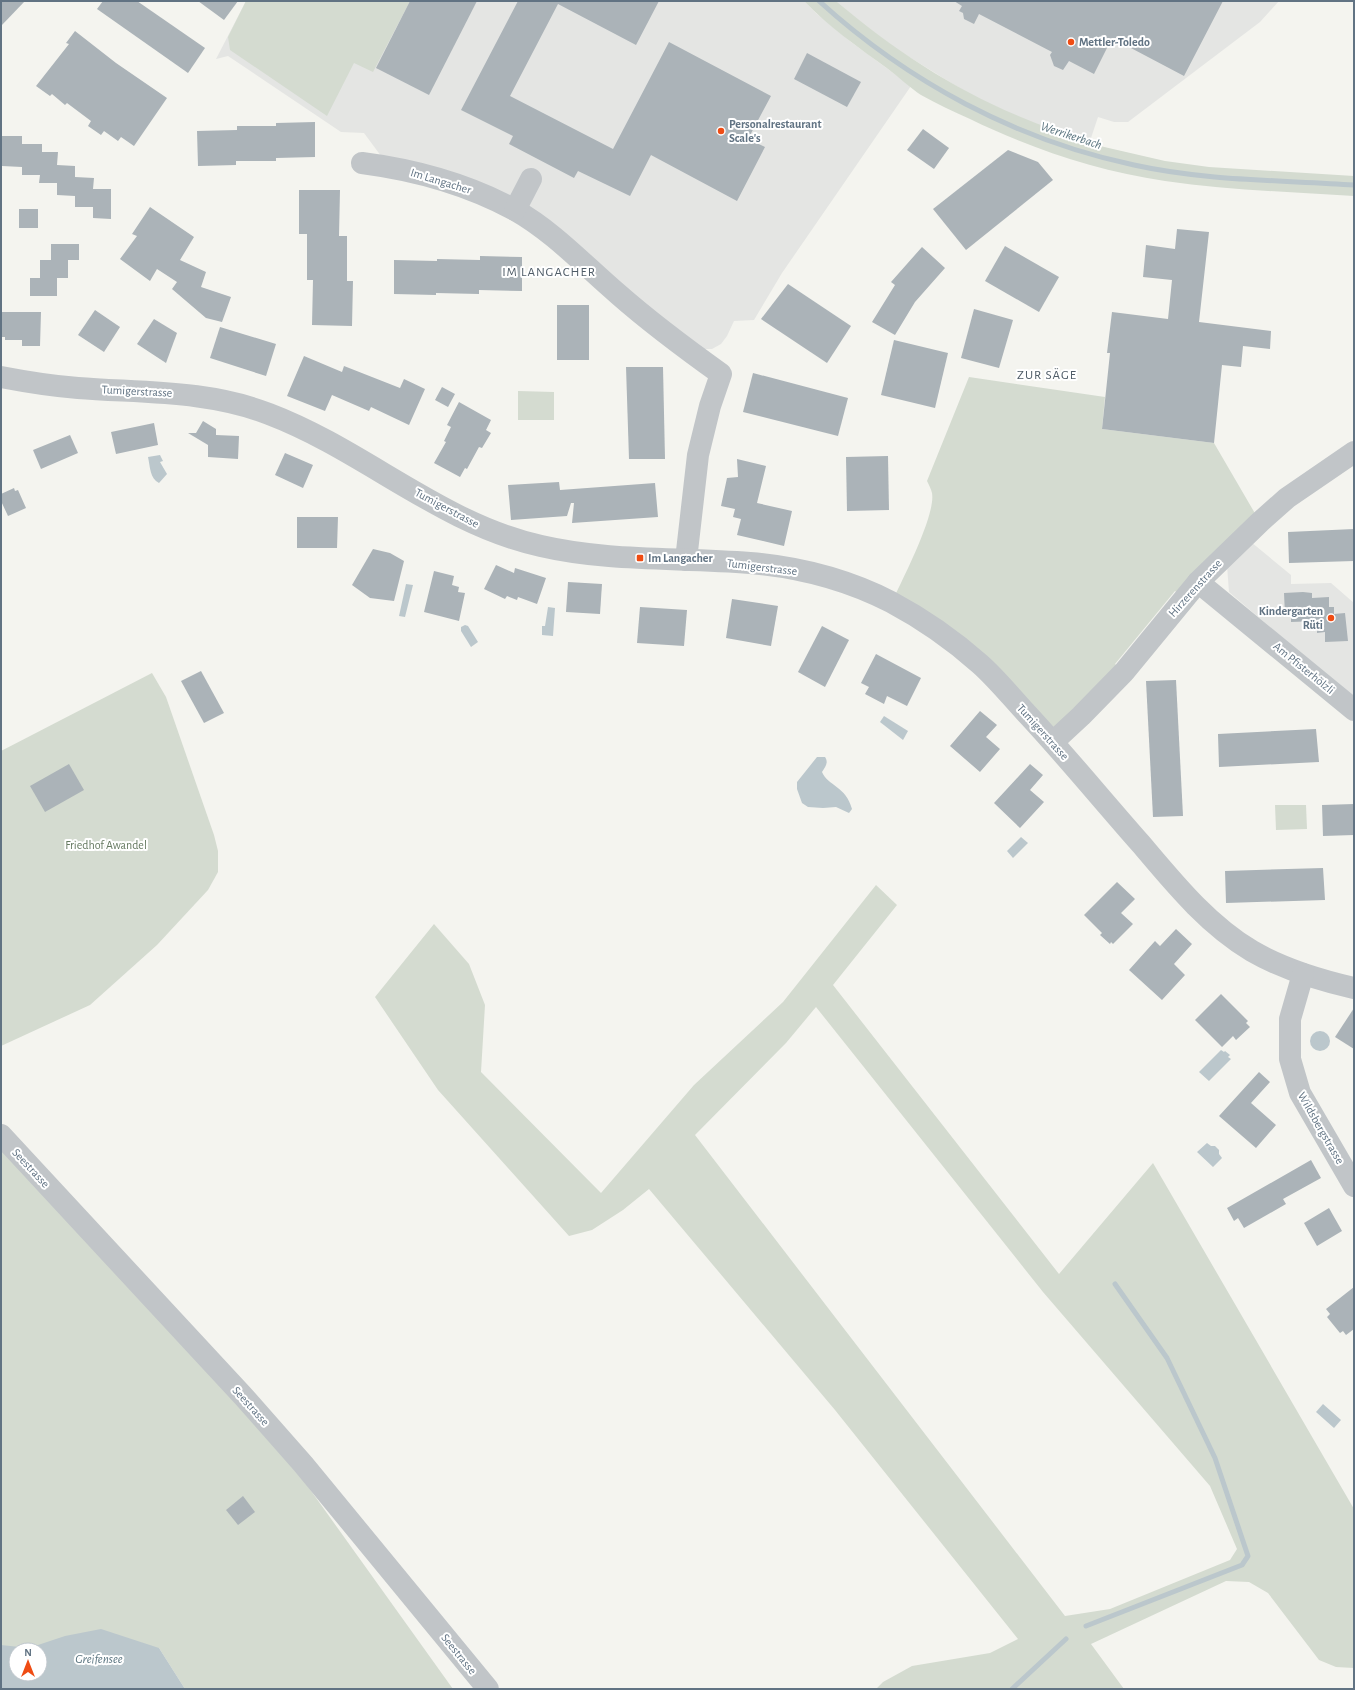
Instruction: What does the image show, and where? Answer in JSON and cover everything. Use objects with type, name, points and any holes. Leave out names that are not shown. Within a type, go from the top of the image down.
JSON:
[{"type":"street","name":"Im Langacher","points":[[362,163],[424,173],[471,189],[515,210],[561,242],[619,295],[683,347],[721,374],[710,406],[698,455],[686,560]]},
{"type":"street","points":[[515,210],[531,179]]},
{"type":"street","name":"Tumigerstrasse","points":[[1,377],[47,385],[188,394],[226,400],[266,412],[304,428],[452,513],[508,537],[541,546],[592,555],[750,563],[784,568],[833,579],[892,602],[938,630],[982,666],[1053,742],[1184,894],[1216,925],[1251,950],[1273,962],[1303,974],[1354,988]]},
{"type":"street","name":"Hirzerenstrasse","points":[[1053,742],[1124,672],[1198,582],[1260,522],[1287,498],[1354,452]]},
{"type":"street","name":"Am Pfisterhölzli","points":[[1198,582],[1354,710]]},
{"type":"street","name":"Wildsbergstrasse","points":[[1303,974],[1290,1019],[1290,1059],[1300,1093],[1354,1186]]},
{"type":"street","name":"Seestrasse","points":[[1,1135],[298,1458],[488,1689]]},
{"type":"shaded area","points":[[246,1],[804,1],[817,14],[851,42],[911,86],[782,273],[754,320],[734,321],[727,336],[721,344],[712,349],[703,349],[693,345],[576,244],[384,160],[364,133],[341,132],[228,56],[216,59]]},
{"type":"shaded area","name":"Mettler-Toledo","points":[[836,1],[1279,1],[1260,22],[1128,122],[1114,122],[1098,117],[1090,141],[1046,128],[969,94],[898,50],[864,25]]},
{"type":"shaded area","points":[[1251,542],[1291,575],[1291,584],[1331,583],[1354,603],[1354,699],[1229,592],[1227,565]]},
{"type":"green space","points":[[246,1],[410,1],[373,72],[354,63],[327,116],[230,50],[228,37]]},
{"type":"green space","points":[[804,1],[836,1],[897,48],[960,88],[1029,120],[1102,144],[1100,146],[1165,161],[1209,167],[1354,176],[1354,196],[1235,189],[1165,181],[1140,177],[1065,158],[993,130],[921,95],[855,45]]},
{"type":"green space","points":[[969,377],[1105,397],[1102,429],[1214,443],[1260,522],[1184,598],[1175,591],[1115,664],[1124,672],[1053,742],[982,665],[892,602],[924,531],[932,503],[931,488],[927,481]]},
{"type":"green space","points":[[518,391],[554,392],[554,420],[518,420]]},
{"type":"green space","name":"Friedhof Awandel","points":[[152,673],[166,697],[214,835],[218,851],[218,872],[208,890],[157,945],[90,1005],[1,1046],[1,751]]},
{"type":"green space","points":[[1275,805],[1306,805],[1307,829],[1276,830]]},
{"type":"green space","points":[[876,885],[897,905],[833,985],[1059,1274],[1153,1163],[1354,1509],[1354,1668],[1336,1667],[1319,1660],[1268,1593],[1249,1582],[1226,1581],[1091,1644],[1124,1689],[876,1689],[883,1682],[912,1666],[990,1653],[1018,1639],[835,1410],[649,1189],[623,1210],[592,1230],[569,1236],[438,1090],[375,997],[434,924],[469,964],[485,1005],[481,1072],[601,1193],[694,1085],[783,1002]],"holes":[[[816,1007],[1043,1292],[1210,1486],[1237,1549],[1230,1560],[1110,1609],[1065,1616],[695,1135],[786,1043]]]},
{"type":"green space","points":[[1,1135],[243,1396],[453,1689],[185,1689],[159,1648],[48,1678],[48,1642],[8,1642],[8,1682],[30,1682],[1,1689]]},
{"type":"water","points":[[160,455],[163,461],[160,462],[167,474],[159,483],[152,475],[148,457]]},
{"type":"water","points":[[406,584],[413,585],[405,617],[399,616]]},
{"type":"water","points":[[548,607],[555,608],[553,636],[542,635],[542,626],[545,626]]},
{"type":"water","points":[[465,625],[468,626],[478,642],[471,647],[461,631],[461,627]]},
{"type":"water","points":[[884,716],[908,731],[903,740],[880,722]]},
{"type":"water","points":[[817,757],[825,757],[827,763],[822,772],[828,780],[846,795],[852,809],[849,813],[836,807],[808,807],[802,803],[797,789],[797,782]]},
{"type":"water","points":[[1021,837],[1028,843],[1013,858],[1007,851]]},
{"type":"water","points":[[1320,1031],[1327,1034],[1330,1041],[1327,1048],[1320,1051],[1313,1048],[1310,1041],[1313,1034]]},
{"type":"water","points":[[1221,1050],[1230,1055],[1228,1057],[1231,1059],[1209,1081],[1199,1072]]},
{"type":"water","points":[[1207,1143],[1211,1146],[1215,1146],[1219,1150],[1219,1154],[1222,1158],[1213,1167],[1197,1152]]},
{"type":"water","points":[[1323,1404],[1341,1420],[1334,1428],[1316,1412]]},
{"type":"water","name":"Greifensee","points":[[101,1629],[159,1648],[185,1689],[1,1689],[1,1645],[8,1646],[8,1682],[48,1682],[47,1642],[65,1636]]},
{"type":"building","points":[[1,1],[25,1],[1,26]]},
{"type":"building","points":[[103,1],[137,1],[205,48],[188,73],[97,9]]},
{"type":"building","points":[[198,1],[238,1],[224,20]]},
{"type":"building","points":[[410,1],[477,1],[429,95],[376,68]]},
{"type":"building","points":[[518,1],[659,1],[636,45],[558,4],[510,96],[613,149],[669,42],[771,96],[748,139],[765,147],[737,201],[651,155],[630,196],[578,171],[574,178],[509,144],[513,136],[461,110]]},
{"type":"building","points":[[954,1],[1223,1],[1184,76],[1112,38],[1094,74],[1069,61],[1063,70],[1054,66],[1050,55],[1052,52],[979,14],[974,24],[964,19],[963,13],[959,11],[962,6]]},
{"type":"building","points":[[75,31],[116,63],[167,98],[134,146],[121,137],[118,141],[104,131],[101,135],[88,126],[91,121],[67,103],[65,105],[52,94],[50,96],[36,86],[69,44],[66,43]]},
{"type":"building","points":[[807,53],[861,82],[847,107],[794,79]]},
{"type":"building","points":[[315,122],[315,157],[276,158],[276,161],[236,161],[236,165],[198,166],[197,131],[237,130],[237,126],[276,126],[276,123]]},
{"type":"building","points":[[923,129],[949,148],[934,169],[907,150]]},
{"type":"building","points":[[1,136],[22,136],[22,144],[42,144],[42,152],[58,152],[57,165],[75,166],[75,177],[94,178],[93,189],[111,189],[111,219],[93,218],[93,207],[75,207],[75,196],[57,195],[57,183],[39,183],[40,175],[22,175],[22,167],[2,166]]},
{"type":"building","points":[[1008,150],[1038,162],[1053,180],[966,250],[933,209]]},
{"type":"building","points":[[299,190],[340,190],[339,236],[347,236],[347,281],[353,281],[352,326],[312,325],[313,280],[307,280],[307,234],[299,234]]},
{"type":"building","points":[[150,207],[194,237],[180,260],[206,272],[201,287],[231,297],[222,322],[206,318],[172,289],[177,282],[157,269],[150,281],[120,259],[137,236],[132,234]]},
{"type":"building","points":[[19,209],[38,209],[38,228],[19,228]]},
{"type":"building","points":[[1177,229],[1209,232],[1199,322],[1271,331],[1270,349],[1243,346],[1241,367],[1222,365],[1214,443],[1102,429],[1110,353],[1107,353],[1112,312],[1168,319],[1172,280],[1143,277],[1146,245],[1175,249]]},
{"type":"building","points":[[51,244],[79,244],[79,260],[68,260],[68,278],[57,278],[57,296],[30,296],[30,278],[40,278],[40,260],[51,260]]},
{"type":"building","points":[[1005,246],[1059,277],[1039,312],[985,281]]},
{"type":"building","points":[[922,247],[945,268],[915,302],[895,335],[872,322],[895,285],[891,282]]},
{"type":"building","points":[[480,256],[522,257],[522,291],[479,290],[479,294],[394,294],[394,260],[480,260]]},
{"type":"building","points":[[788,284],[851,326],[827,363],[761,319]]},
{"type":"building","points":[[557,305],[589,305],[589,360],[557,360]]},
{"type":"building","points":[[974,309],[1013,320],[999,368],[961,358]]},
{"type":"building","points":[[95,310],[120,327],[104,352],[78,335]]},
{"type":"building","points":[[1,312],[41,312],[40,346],[22,346],[22,340],[5,340],[5,337],[1,337]]},
{"type":"building","points":[[154,319],[177,333],[166,363],[137,344]]},
{"type":"building","points":[[220,327],[276,344],[266,376],[210,358]]},
{"type":"building","points":[[894,340],[948,353],[935,408],[881,395]]},
{"type":"building","points":[[304,356],[342,372],[344,366],[400,388],[404,379],[425,389],[409,425],[371,407],[369,411],[332,395],[325,411],[287,396]]},
{"type":"building","points":[[626,367],[663,367],[665,459],[629,459]]},
{"type":"building","points":[[753,373],[848,398],[838,436],[743,412]]},
{"type":"building","points":[[442,387],[455,394],[448,407],[435,400]]},
{"type":"building","points":[[459,402],[491,420],[486,430],[491,433],[482,448],[479,447],[467,469],[465,468],[460,477],[434,463],[446,442],[444,441],[451,427],[447,425]]},
{"type":"building","points":[[203,421],[216,429],[216,435],[239,436],[238,459],[208,457],[208,445],[188,433],[196,433]]},
{"type":"building","points":[[154,423],[158,445],[116,454],[111,432]]},
{"type":"building","points":[[70,435],[78,453],[41,469],[33,450]]},
{"type":"building","points":[[285,453],[313,465],[303,488],[275,475]]},
{"type":"building","points":[[888,456],[889,510],[847,511],[846,457]]},
{"type":"building","points":[[737,459],[766,466],[757,503],[792,511],[784,546],[737,535],[741,519],[733,517],[735,509],[721,506],[727,478],[738,477]]},
{"type":"building","points":[[559,482],[560,490],[655,483],[658,517],[572,523],[574,503],[571,503],[567,516],[511,520],[508,485]]},
{"type":"building","points":[[14,488],[15,491],[18,490],[26,508],[8,516],[1,501],[1,494]]},
{"type":"building","points":[[297,517],[338,517],[337,548],[297,548]]},
{"type":"building","points":[[1354,529],[1354,561],[1289,563],[1288,532]]},
{"type":"building","points":[[373,549],[390,553],[404,561],[394,601],[370,598],[352,585]]},
{"type":"building","points":[[496,565],[514,573],[515,568],[546,578],[537,604],[518,597],[517,600],[507,596],[505,599],[484,589]]},
{"type":"building","points":[[434,571],[454,576],[452,585],[459,587],[458,592],[465,593],[459,621],[424,612]]},
{"type":"building","points":[[568,582],[602,584],[600,614],[566,612]]},
{"type":"building","name":"Kindergarten Rüti","points":[[1284,593],[1312,593],[1312,598],[1329,597],[1329,607],[1334,607],[1334,614],[1345,613],[1348,641],[1325,642],[1325,632],[1317,633],[1317,621],[1291,622],[1291,615],[1285,615]]},
{"type":"building","points":[[732,599],[778,606],[771,646],[726,638]]},
{"type":"building","points":[[640,607],[687,610],[684,646],[637,643]]},
{"type":"building","points":[[822,626],[849,640],[825,687],[798,672]]},
{"type":"building","points":[[876,654],[921,678],[907,706],[887,696],[884,704],[865,694],[869,687],[861,683]]},
{"type":"building","points":[[201,671],[224,713],[204,723],[181,681]]},
{"type":"building","points":[[1176,680],[1183,816],[1153,817],[1146,681]]},
{"type":"building","points":[[980,711],[997,725],[986,737],[1000,749],[980,772],[950,746]]},
{"type":"building","points":[[1316,729],[1319,762],[1219,767],[1218,734]]},
{"type":"building","points":[[69,764],[84,790],[45,812],[30,786]]},
{"type":"building","points":[[1030,764],[1043,775],[1030,790],[1044,802],[1020,828],[994,803]]},
{"type":"building","points":[[1354,804],[1354,835],[1323,836],[1322,805]]},
{"type":"building","points":[[1323,868],[1325,900],[1226,903],[1225,871]]},
{"type":"building","points":[[1117,882],[1135,899],[1121,913],[1133,924],[1113,944],[1111,942],[1110,944],[1100,935],[1102,933],[1084,915]]},
{"type":"building","points":[[1176,929],[1192,944],[1174,964],[1185,975],[1162,1000],[1129,970],[1155,941],[1160,946]]},
{"type":"building","points":[[1221,994],[1248,1021],[1246,1023],[1250,1027],[1236,1040],[1233,1036],[1222,1047],[1195,1020]]},
{"type":"building","points":[[1354,1008],[1354,1049],[1335,1037]]},
{"type":"building","points":[[1259,1072],[1270,1082],[1251,1103],[1276,1125],[1256,1148],[1219,1116]]},
{"type":"building","points":[[1311,1160],[1321,1178],[1283,1199],[1286,1204],[1244,1228],[1238,1218],[1234,1221],[1227,1208]]},
{"type":"building","points":[[1329,1208],[1342,1231],[1317,1246],[1304,1223]]},
{"type":"building","points":[[1354,1287],[1354,1329],[1346,1335],[1343,1331],[1340,1333],[1327,1317],[1330,1314],[1326,1309]]},
{"type":"building","points":[[243,1496],[255,1512],[238,1525],[226,1510]]},
{"type":"waterway","name":"Werrikerbach","points":[[819,1],[853,30],[889,57],[927,82],[966,104],[1006,123],[1048,140],[1090,154],[1134,165],[1188,174],[1244,179],[1354,185]]},
{"type":"waterway","points":[[1086,1626],[1242,1565],[1248,1556],[1215,1458],[1167,1358],[1115,1284]]},
{"type":"waterway","points":[[1012,1689],[1066,1639]]},
{"type":"place","name":"Mettler-Toledo","points":[[1071,42]]},
{"type":"place","name":"Personalrestaurant Scale's","points":[[721,131]]},
{"type":"place","name":"Im Langacher","points":[[640,558]]},
{"type":"place","name":"Kindergarten Rüti","points":[[1331,618]]},
{"type":"district","name":"IM LANGACHER","points":[[549,272]]},
{"type":"district","name":"ZUR SÄGE","points":[[1047,375]]}]
